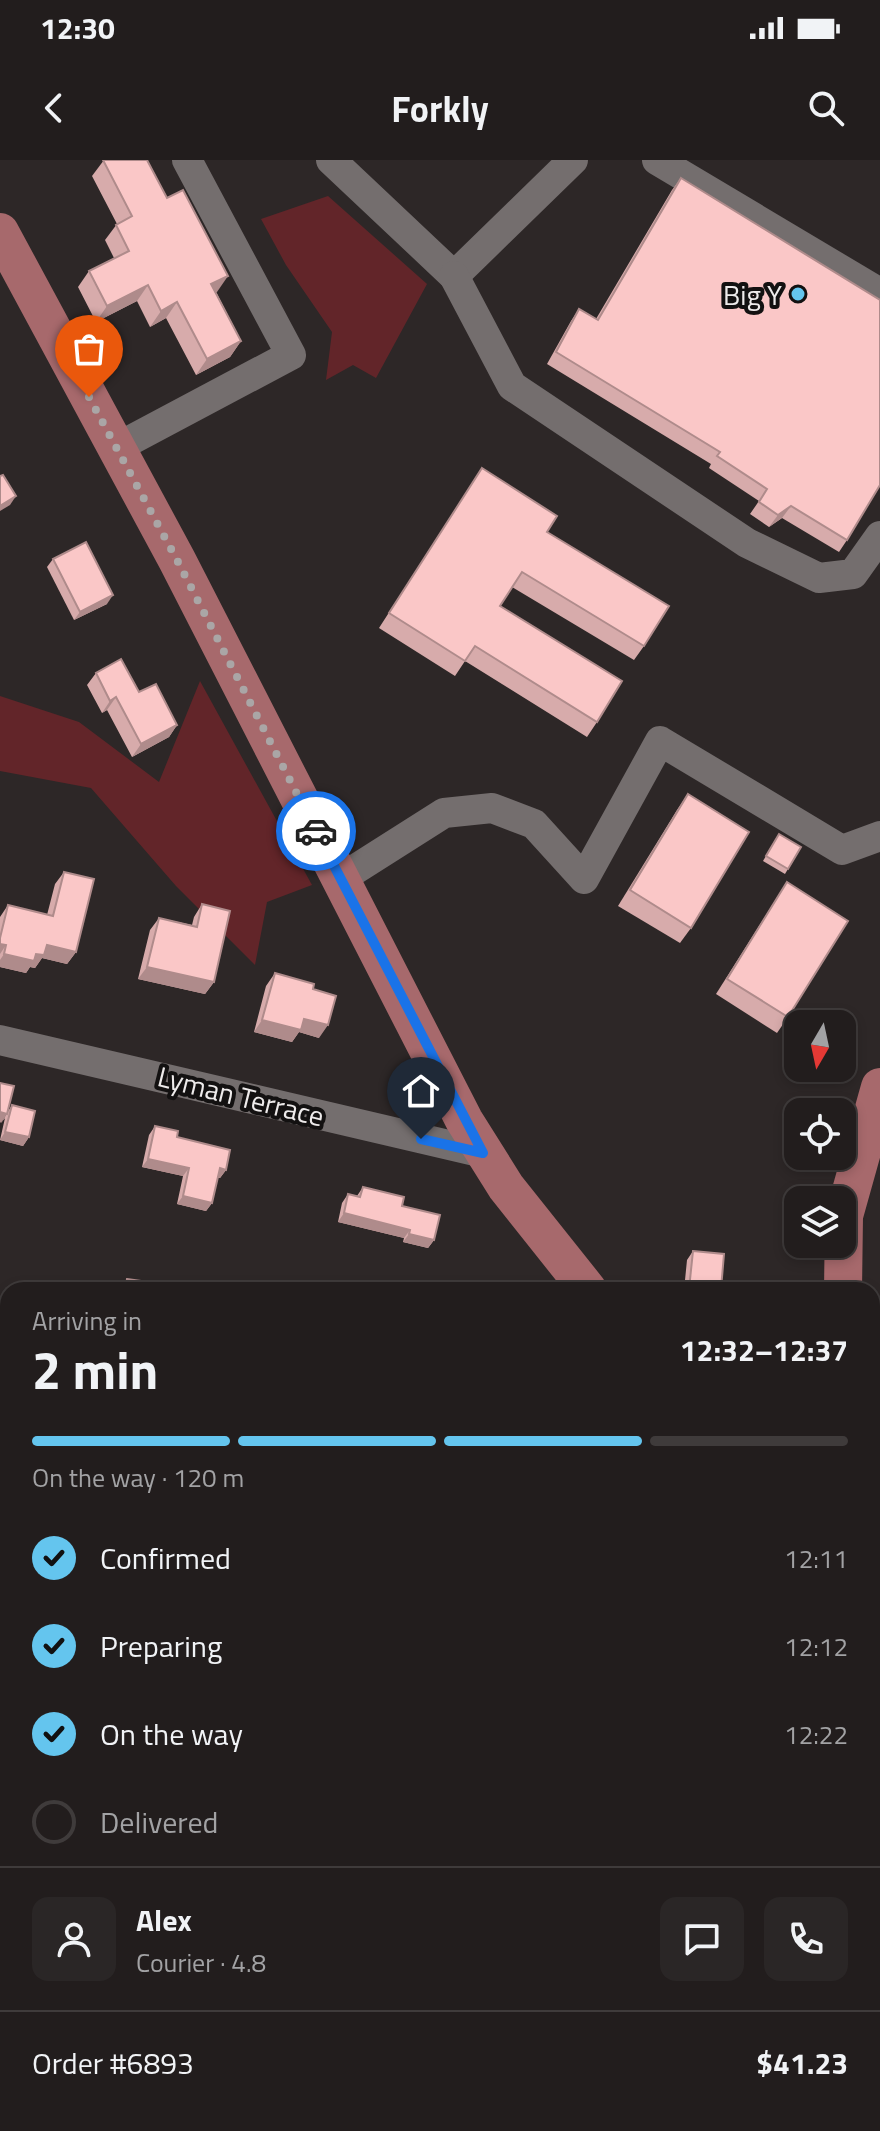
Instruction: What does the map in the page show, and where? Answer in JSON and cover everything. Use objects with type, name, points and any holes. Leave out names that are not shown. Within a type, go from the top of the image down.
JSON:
[{"type":"main road","points":[[0,232],[177,560],[483,1153],[521,1208],[581,1282]]},
{"type":"main road","points":[[843,1282],[844,1216],[880,1087]]},
{"type":"street","points":[[116,448],[291,355],[187,160]]},
{"type":"street","points":[[331,160],[454,276],[512,386],[747,543],[819,578],[853,574],[879,541]]},
{"type":"street","points":[[454,276],[573,160]]},
{"type":"street","points":[[657,160],[880,293]]},
{"type":"street","points":[[340,879],[444,813],[492,808],[534,824],[584,879],[660,741],[842,850],[880,836]]},
{"type":"street","name":"Lyman Terrace","points":[[0,1040],[483,1153]]},
{"type":"shaded area","points":[[328,196],[427,284],[376,378],[353,365],[326,380],[332,332],[286,265],[261,219]]},
{"type":"shaded area","points":[[200,681],[312,885],[267,902],[255,965],[176,886],[91,788],[0,771],[0,696],[79,722],[159,782]]},
{"type":"building","points":[[103,160],[147,160],[167,198],[183,190],[228,276],[211,284],[241,341],[207,359],[177,302],[161,311],[148,285],[107,306],[89,271],[129,251],[116,225],[132,216]]},
{"type":"building","points":[[681,178],[880,300],[880,485],[847,540],[791,506],[778,515],[759,502],[767,489],[717,456],[720,452],[556,352],[579,309],[598,320]]},
{"type":"building","points":[[482,468],[557,516],[547,532],[669,606],[644,646],[522,572],[500,606],[622,681],[597,722],[475,646],[465,661],[389,613]]},
{"type":"building","points":[[3,475],[16,496],[0,506],[0,476]]},
{"type":"building","points":[[86,542],[113,595],[80,612],[53,559]]},
{"type":"building","points":[[121,659],[139,692],[156,684],[177,725],[141,744],[116,697],[110,701],[96,673]]},
{"type":"building","points":[[688,794],[749,832],[691,928],[630,890]]},
{"type":"building","points":[[779,834],[801,847],[788,869],[766,856]]},
{"type":"building","points":[[64,872],[94,879],[76,952],[47,945],[44,955],[36,954],[34,961],[4,954],[6,945],[0,944],[0,938],[8,905],[53,916]]},
{"type":"building","points":[[787,882],[848,921],[792,1010],[784,1010],[784,1015],[727,979]]},
{"type":"building","points":[[202,904],[230,911],[214,982],[147,967],[159,918],[197,927]]},
{"type":"building","points":[[275,973],[314,984],[313,989],[336,996],[328,1025],[304,1019],[301,1030],[262,1020]]},
{"type":"building","points":[[0,1083],[14,1086],[7,1114],[0,1112]]},
{"type":"building","points":[[12,1105],[35,1111],[29,1137],[5,1132]]},
{"type":"building","points":[[155,1126],[178,1131],[177,1137],[230,1150],[226,1170],[220,1168],[212,1203],[183,1196],[189,1168],[148,1159]]},
{"type":"building","points":[[363,1187],[404,1197],[402,1206],[440,1215],[434,1240],[409,1234],[410,1230],[344,1213],[348,1194],[360,1197]]},
{"type":"building","points":[[693,1251],[724,1254],[722,1282],[690,1282]]},
{"type":"way so far","points":[[89,397],[177,560],[316,831]]},
{"type":"place","name":"Big Y","points":[[798,294]]},
{"type":"route","points":[[316,831],[483,1153],[421,1139]]}]
